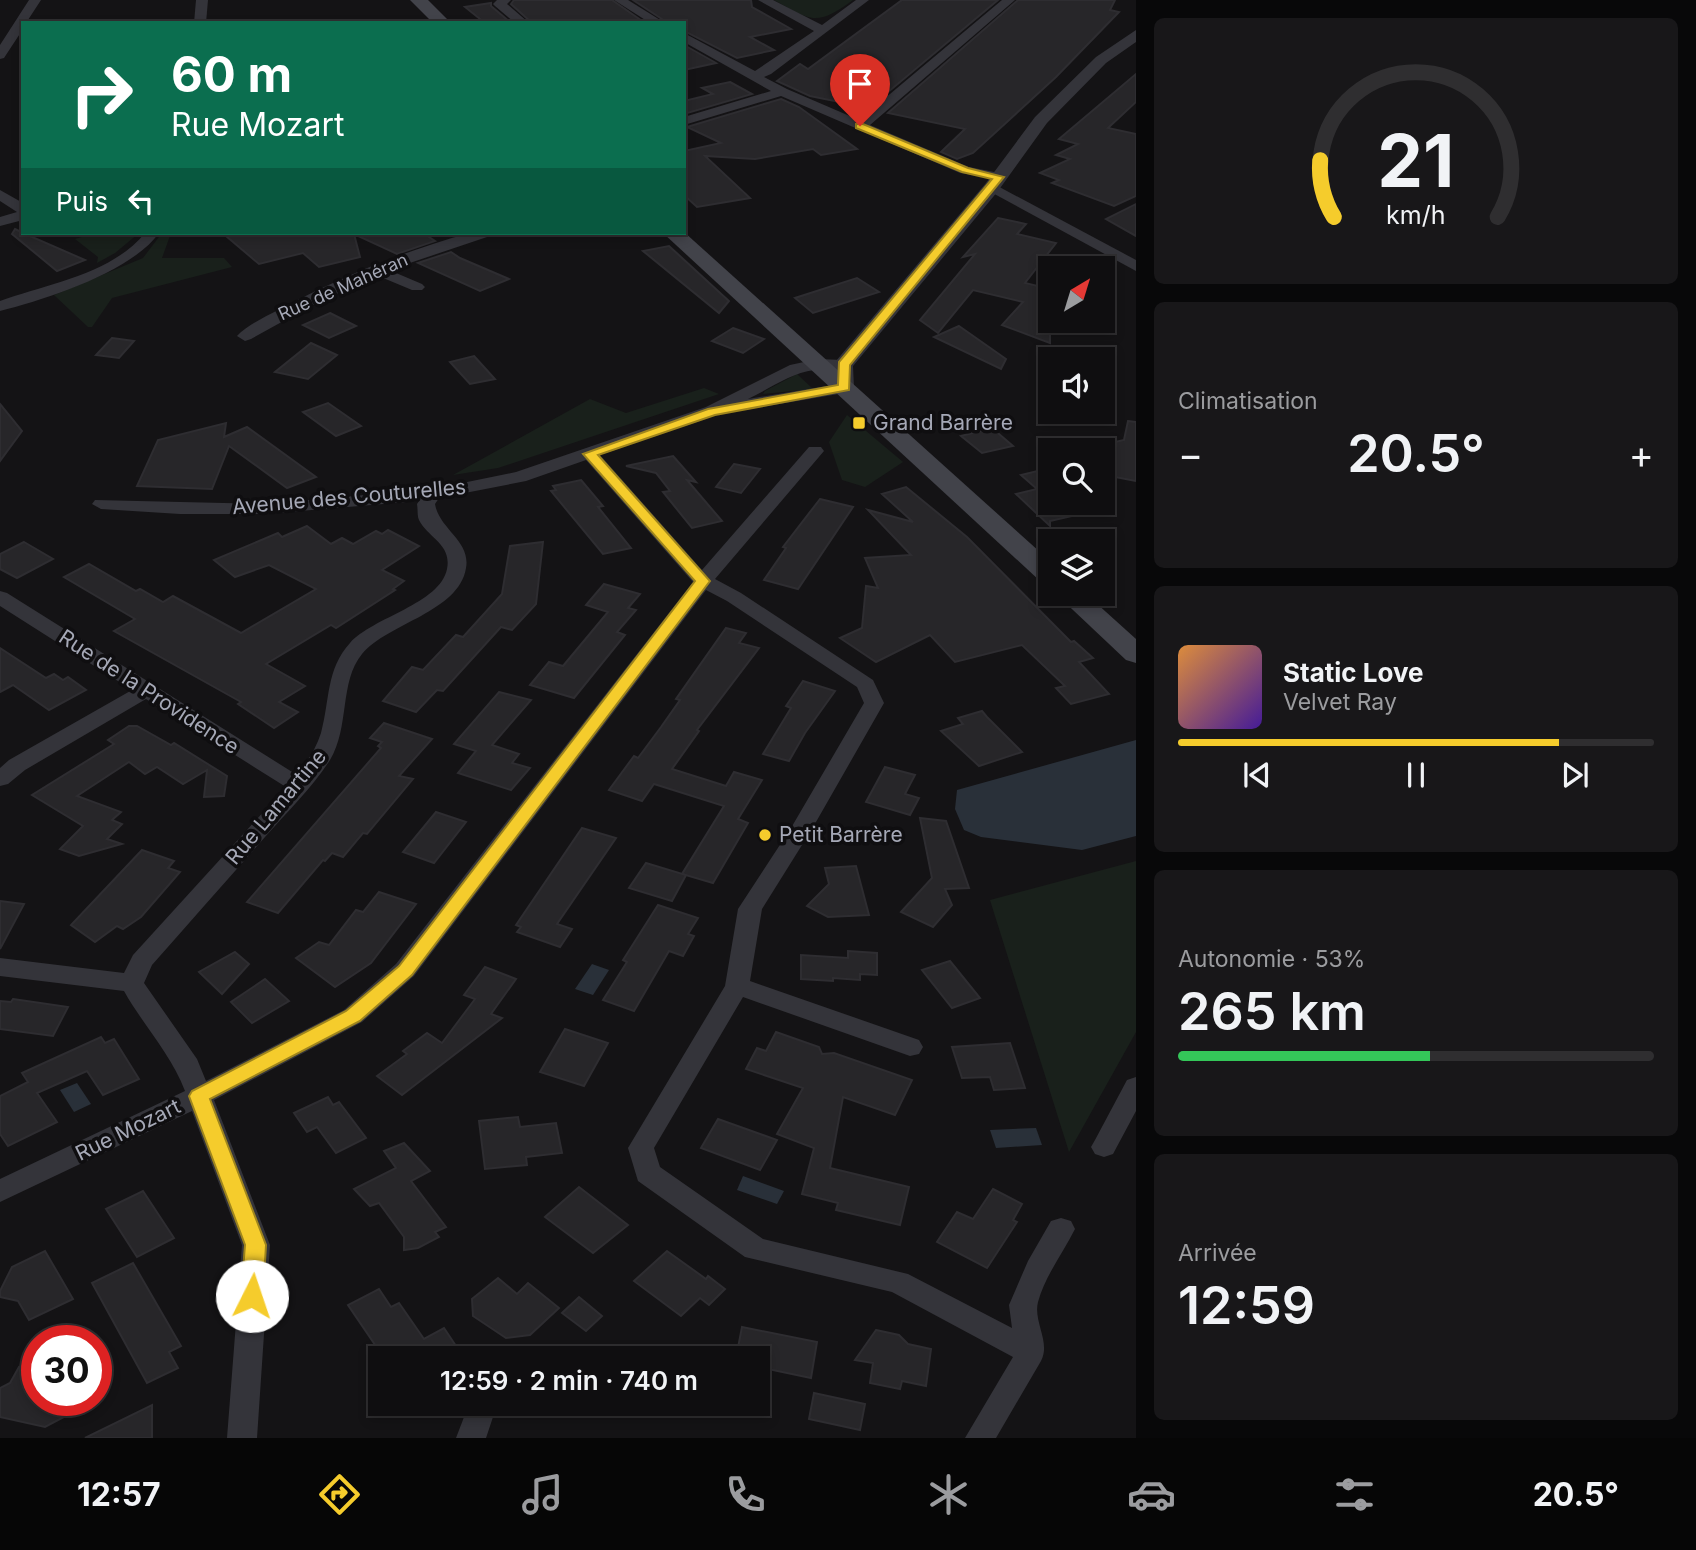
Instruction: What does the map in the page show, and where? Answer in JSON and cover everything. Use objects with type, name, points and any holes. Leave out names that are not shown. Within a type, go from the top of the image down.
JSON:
[{"type":"main road","points":[[418,0],[441,21]]},
{"type":"main road","points":[[675,235],[818,364],[844,376],[1038,563]]},
{"type":"main road","points":[[1083,606],[1136,654]]},
{"type":"street","points":[[22,21],[35,0]]},
{"type":"street","points":[[200,21],[202,0]]},
{"type":"street","points":[[505,0],[499,4],[520,21]]},
{"type":"street","points":[[620,0],[656,21]]},
{"type":"street","points":[[764,0],[822,30]]},
{"type":"street","points":[[754,76],[767,71],[863,0]]},
{"type":"street","points":[[860,126],[1009,0]]},
{"type":"street","points":[[0,55],[21,22]]},
{"type":"street","points":[[844,376],[1041,120],[1101,61],[1136,34]]},
{"type":"street","points":[[686,38],[782,92],[995,182],[1001,190],[1136,266]]},
{"type":"street","points":[[686,120],[782,92]]},
{"type":"street","points":[[0,194],[21,210]]},
{"type":"street","points":[[0,222],[21,213]]},
{"type":"street","points":[[0,306],[108,267],[147,242],[151,235]]},
{"type":"street","name":"Rue de Mahéran","points":[[245,335],[277,316],[377,270],[452,241],[477,235]]},
{"type":"street","points":[[377,270],[417,286]]},
{"type":"street","name":"Avenue des Couturelles","points":[[712,411],[782,373],[818,364]]},
{"type":"street","name":"Avenue des Couturelles","points":[[101,504],[180,509],[264,509],[433,494],[520,477],[712,411],[844,376]]},
{"type":"street","name":"Rue Mozart","points":[[0,1191],[199,1096],[353,1016],[405,970],[703,581],[815,451]]},
{"type":"street","points":[[590,454],[703,581],[734,597],[866,684],[874,704],[801,829],[750,909],[737,985],[641,1148],[648,1173],[755,1249],[898,1282],[1031,1352]]},
{"type":"street","name":"Rue Lamartine","points":[[132,983],[142,961],[300,784],[326,749],[333,730],[339,676],[359,645],[444,590],[454,576],[457,561],[453,545],[428,519],[426,505],[433,494]]},
{"type":"street","name":"Rue de la Providence","points":[[0,597],[285,778],[300,784]]},
{"type":"street","points":[[0,779],[17,765],[147,690]]},
{"type":"street","points":[[0,967],[132,983],[146,1008],[188,1066],[256,1245],[242,1438]]},
{"type":"street","points":[[737,985],[910,1047]]},
{"type":"street","points":[[1104,1147],[1136,1087]]},
{"type":"street","points":[[981,1438],[1031,1352],[1023,1305],[1038,1269],[1061,1229]]},
{"type":"shaded area","points":[[774,0],[853,0],[841,9],[814,18],[797,13]]},
{"type":"shaded area","points":[[88,235],[137,235],[115,253],[97,263],[98,257],[75,239]]},
{"type":"shaded area","points":[[160,235],[170,235],[162,258],[224,258],[232,267],[112,298],[92,327],[88,327],[54,295],[143,258]]},
{"type":"shaded area","points":[[797,374],[813,389],[763,394],[765,391]]},
{"type":"shaded area","points":[[704,388],[719,394],[498,468],[453,475],[590,399],[626,413]]},
{"type":"shaded area","points":[[847,415],[903,462],[865,487],[842,480],[829,442]]},
{"type":"shaded area","points":[[1136,740],[1136,836],[1082,850],[981,837],[964,830],[955,809],[957,790]]},
{"type":"shaded area","points":[[1136,861],[1136,1032],[1069,1152],[990,900]]},
{"type":"shaded area","points":[[592,964],[609,970],[593,995],[575,989]]},
{"type":"shaded area","points":[[77,1083],[91,1104],[74,1112],[60,1090]]},
{"type":"shaded area","points":[[1036,1128],[1042,1145],[996,1148],[990,1130]]},
{"type":"shaded area","points":[[743,1176],[784,1191],[777,1204],[737,1190]]},
{"type":"building","points":[[514,0],[612,0],[642,21],[530,21],[511,4]]},
{"type":"building","points":[[633,0],[751,0],[752,7],[791,29],[750,37],[774,50],[737,58],[686,32],[686,21],[665,21]]},
{"type":"building","points":[[902,0],[998,0],[869,108],[810,96],[777,81],[800,64],[808,69]]},
{"type":"building","points":[[1018,0],[1115,0],[1110,10],[1119,12],[1056,77],[973,153],[957,159],[941,152],[965,129],[888,113]]},
{"type":"building","points":[[491,3],[491,6],[509,21],[482,21],[465,7]]},
{"type":"building","points":[[686,46],[716,63],[686,70]]},
{"type":"building","points":[[1136,74],[1136,102],[1108,128],[1136,134],[1136,196],[1114,206],[1052,183],[1059,180],[1040,173],[1070,159],[1056,155],[1078,144],[1059,139]]},
{"type":"building","points":[[730,82],[752,94],[686,113],[686,101],[713,94],[702,88]]},
{"type":"building","points":[[781,99],[799,107],[857,149],[821,155],[813,149],[755,159],[705,156],[750,198],[697,207],[686,197],[686,151],[721,143],[687,127]]},
{"type":"building","points":[[1136,204],[1136,236],[1106,219]]},
{"type":"building","points":[[998,218],[1026,224],[1017,234],[1056,243],[1046,256],[1038,256],[1038,266],[1025,283],[1038,286],[1038,333],[1050,333],[1050,343],[1002,325],[1023,302],[973,290],[938,333],[920,320],[975,254],[963,257]]},
{"type":"building","points":[[15,229],[21,232],[21,235],[29,235],[85,260],[57,271],[12,234]]},
{"type":"building","points":[[354,235],[360,257],[319,267],[303,253],[259,264],[226,236]]},
{"type":"building","points":[[356,235],[426,235],[435,241],[397,254]]},
{"type":"building","points":[[669,246],[729,301],[719,313],[643,251]]},
{"type":"building","points":[[451,252],[509,279],[480,291],[418,263]]},
{"type":"building","points":[[857,278],[879,292],[813,313],[795,298]]},
{"type":"building","points":[[330,313],[356,326],[329,338],[303,325]]},
{"type":"building","points":[[959,326],[1006,359],[1001,369],[934,337]]},
{"type":"building","points":[[733,328],[764,339],[743,353],[712,341]]},
{"type":"building","points":[[112,338],[134,341],[119,358],[96,355]]},
{"type":"building","points":[[311,343],[337,355],[308,379],[275,372]]},
{"type":"building","points":[[474,356],[495,379],[470,384],[450,362]]},
{"type":"building","points":[[328,403],[361,426],[336,436],[303,412]]},
{"type":"building","points":[[0,404],[22,431],[0,461]]},
{"type":"building","points":[[1128,421],[1136,422],[1136,481],[1115,477],[1115,442],[1124,440]]},
{"type":"building","points":[[226,423],[224,437],[247,427],[316,477],[287,488],[229,446],[212,489],[137,486],[158,440]]},
{"type":"building","points":[[992,428],[1013,446],[982,453],[961,436]]},
{"type":"building","points":[[673,456],[696,482],[687,480],[722,521],[692,528],[663,492],[670,491],[656,473],[626,466]]},
{"type":"building","points":[[734,464],[760,469],[741,493],[716,487]]},
{"type":"building","points":[[1038,471],[1038,515],[1016,494],[1037,489],[1021,475]]},
{"type":"building","points":[[581,480],[603,506],[598,507],[631,548],[603,554],[551,491],[556,490],[553,486]]},
{"type":"building","points":[[906,487],[967,537],[1071,642],[1074,641],[1093,658],[1079,662],[1109,694],[1071,704],[1056,688],[1065,686],[1022,645],[955,662],[930,635],[876,662],[840,638],[862,628],[866,586],[878,588],[865,558],[911,555],[868,510],[913,522],[882,494]]},
{"type":"building","points":[[820,499],[853,507],[798,589],[764,580],[786,548],[783,547]]},
{"type":"building","points":[[1038,515],[1076,515],[1050,521],[1050,526]]},
{"type":"building","points":[[307,526],[331,544],[342,538],[353,544],[376,531],[382,534],[388,530],[419,546],[382,570],[404,581],[393,589],[395,590],[336,628],[331,625],[266,664],[305,686],[279,702],[298,712],[274,728],[238,704],[241,702],[114,631],[135,619],[64,577],[89,564],[136,591],[140,589],[163,602],[173,596],[241,633],[316,589],[269,565],[235,577],[214,560],[278,533],[282,537]]},
{"type":"building","points":[[24,542],[53,559],[17,578],[0,569],[0,554]]},
{"type":"building","points":[[543,542],[536,604],[512,630],[501,627],[443,691],[437,690],[416,712],[383,701],[412,667],[423,670],[456,635],[463,637],[502,594],[510,546]]},
{"type":"building","points":[[604,584],[640,594],[628,608],[636,610],[617,632],[625,635],[574,698],[530,685],[549,662],[563,666],[608,612],[586,605]]},
{"type":"building","points":[[726,628],[746,633],[739,643],[759,648],[697,730],[699,731],[672,769],[726,786],[734,772],[762,780],[738,819],[748,823],[713,883],[682,874],[724,806],[654,784],[642,801],[609,790],[634,756],[638,758],[661,727],[680,700],[676,699]]},
{"type":"building","points":[[0,648],[46,678],[54,674],[63,680],[68,677],[86,690],[49,710],[13,685],[0,692]]},
{"type":"building","points":[[803,681],[835,691],[789,761],[763,754],[791,708],[786,706]]},
{"type":"building","points":[[499,692],[531,700],[492,745],[519,754],[512,763],[530,768],[511,790],[458,773],[476,751],[454,744]]},
{"type":"building","points":[[982,711],[1022,752],[979,766],[941,731],[963,724],[958,718]]},
{"type":"building","points":[[384,723],[432,739],[399,776],[413,779],[367,834],[363,833],[343,857],[332,853],[323,860],[278,913],[247,902],[381,748],[378,746],[382,742],[370,738]]},
{"type":"building","points":[[129,726],[137,726],[171,745],[174,743],[227,776],[224,796],[204,797],[207,770],[183,784],[157,767],[145,774],[129,762],[77,796],[121,812],[112,820],[122,824],[107,839],[122,844],[79,856],[60,849],[83,826],[32,795],[114,744],[108,740]]},
{"type":"building","points":[[885,767],[915,775],[905,794],[919,798],[910,815],[866,802]]},
{"type":"building","points":[[436,812],[466,822],[434,863],[403,852]]},
{"type":"building","points":[[920,818],[946,821],[969,888],[945,889],[952,905],[933,927],[901,912],[932,878]]},
{"type":"building","points":[[582,828],[616,838],[557,924],[572,929],[560,947],[517,932],[521,927],[516,925]]},
{"type":"building","points":[[142,850],[174,861],[168,868],[180,872],[141,917],[123,929],[117,926],[95,942],[71,925]]},
{"type":"building","points":[[646,863],[686,875],[672,901],[629,888]]},
{"type":"building","points":[[856,866],[869,915],[828,917],[807,906],[829,884],[825,868]]},
{"type":"building","points":[[379,892],[416,904],[371,963],[335,987],[296,958],[319,942],[329,945],[356,910],[363,912]]},
{"type":"building","points":[[0,901],[24,904],[0,949]]},
{"type":"building","points":[[658,905],[698,918],[688,934],[694,936],[683,956],[669,951],[634,1011],[603,1000],[627,962],[623,960]]},
{"type":"building","points":[[848,951],[877,953],[877,975],[860,974],[860,980],[801,979],[801,955],[848,958]]},
{"type":"building","points":[[235,952],[249,964],[222,994],[199,972]]},
{"type":"building","points":[[950,961],[980,998],[952,1008],[922,970]]},
{"type":"building","points":[[485,967],[516,979],[491,1014],[502,1018],[402,1095],[377,1076],[407,1054],[403,1051],[427,1033],[442,1043],[475,999],[464,995]]},
{"type":"building","points":[[265,979],[289,1001],[252,1023],[231,1002]]},
{"type":"building","points":[[13,999],[68,1007],[53,1036],[0,1029],[0,1001],[11,1002]]},
{"type":"building","points":[[565,1029],[608,1043],[584,1086],[540,1072]]},
{"type":"building","points":[[776,1032],[819,1047],[822,1054],[834,1053],[912,1080],[895,1115],[843,1097],[830,1168],[909,1187],[900,1225],[836,1210],[838,1203],[802,1194],[814,1148],[777,1134],[803,1088],[746,1069],[757,1048],[766,1051]]},
{"type":"building","points":[[101,1037],[105,1043],[114,1039],[139,1079],[103,1095],[87,1071],[37,1093],[57,1122],[8,1146],[0,1134],[0,1096],[28,1082],[22,1073]]},
{"type":"building","points":[[1010,1043],[1025,1088],[994,1090],[990,1077],[962,1078],[952,1047]]},
{"type":"building","points":[[328,1097],[333,1105],[339,1102],[366,1138],[336,1153],[317,1127],[307,1132],[294,1113]]},
{"type":"building","points":[[518,1117],[520,1127],[556,1123],[562,1153],[526,1157],[527,1165],[485,1169],[479,1121]]},
{"type":"building","points":[[718,1119],[777,1140],[760,1170],[701,1148]]},
{"type":"building","points":[[404,1143],[430,1171],[411,1181],[446,1227],[435,1232],[439,1237],[418,1248],[404,1250],[404,1237],[379,1203],[370,1206],[354,1189],[396,1168],[384,1151]]},
{"type":"building","points":[[579,1187],[628,1225],[593,1253],[545,1217]]},
{"type":"building","points":[[993,1189],[1022,1204],[1013,1220],[1017,1222],[987,1268],[937,1242],[957,1212],[973,1219]]},
{"type":"building","points":[[143,1191],[174,1238],[137,1257],[106,1209]]},
{"type":"building","points":[[45,1251],[73,1299],[29,1320],[18,1301],[0,1297],[0,1291],[12,1267]]},
{"type":"building","points":[[667,1251],[725,1289],[709,1305],[700,1298],[681,1316],[634,1281]]},
{"type":"building","points":[[133,1263],[181,1346],[169,1352],[178,1368],[147,1383],[92,1283]]},
{"type":"building","points":[[498,1278],[517,1294],[528,1283],[559,1308],[530,1335],[506,1338],[473,1316],[472,1299]]},
{"type":"building","points":[[379,1289],[391,1307],[399,1303],[424,1339],[444,1328],[456,1346],[376,1346],[348,1305]]},
{"type":"building","points":[[579,1297],[602,1316],[586,1331],[562,1313]]},
{"type":"building","points":[[742,1327],[817,1342],[811,1378],[770,1369],[770,1346],[738,1346]]},
{"type":"building","points":[[876,1330],[899,1335],[908,1344],[931,1349],[926,1386],[902,1381],[900,1389],[870,1383],[873,1363],[855,1360]]},
{"type":"building","points":[[21,1368],[21,1416],[66,1416],[45,1427],[0,1417],[0,1388],[10,1383]]},
{"type":"building","points":[[814,1393],[865,1404],[860,1430],[809,1419]]},
{"type":"building","points":[[152,1405],[152,1438],[85,1438]]},
{"type":"place","name":"Grand Barrère","points":[[859,423]]},
{"type":"place","name":"Petit Barrère","points":[[765,835]]},
{"type":"route","points":[[252,1296],[256,1245],[199,1096],[353,1016],[405,970],[464,897],[703,581],[590,454],[712,411],[844,388],[843,365],[858,351],[878,321],[999,177],[965,170],[860,126]]}]
